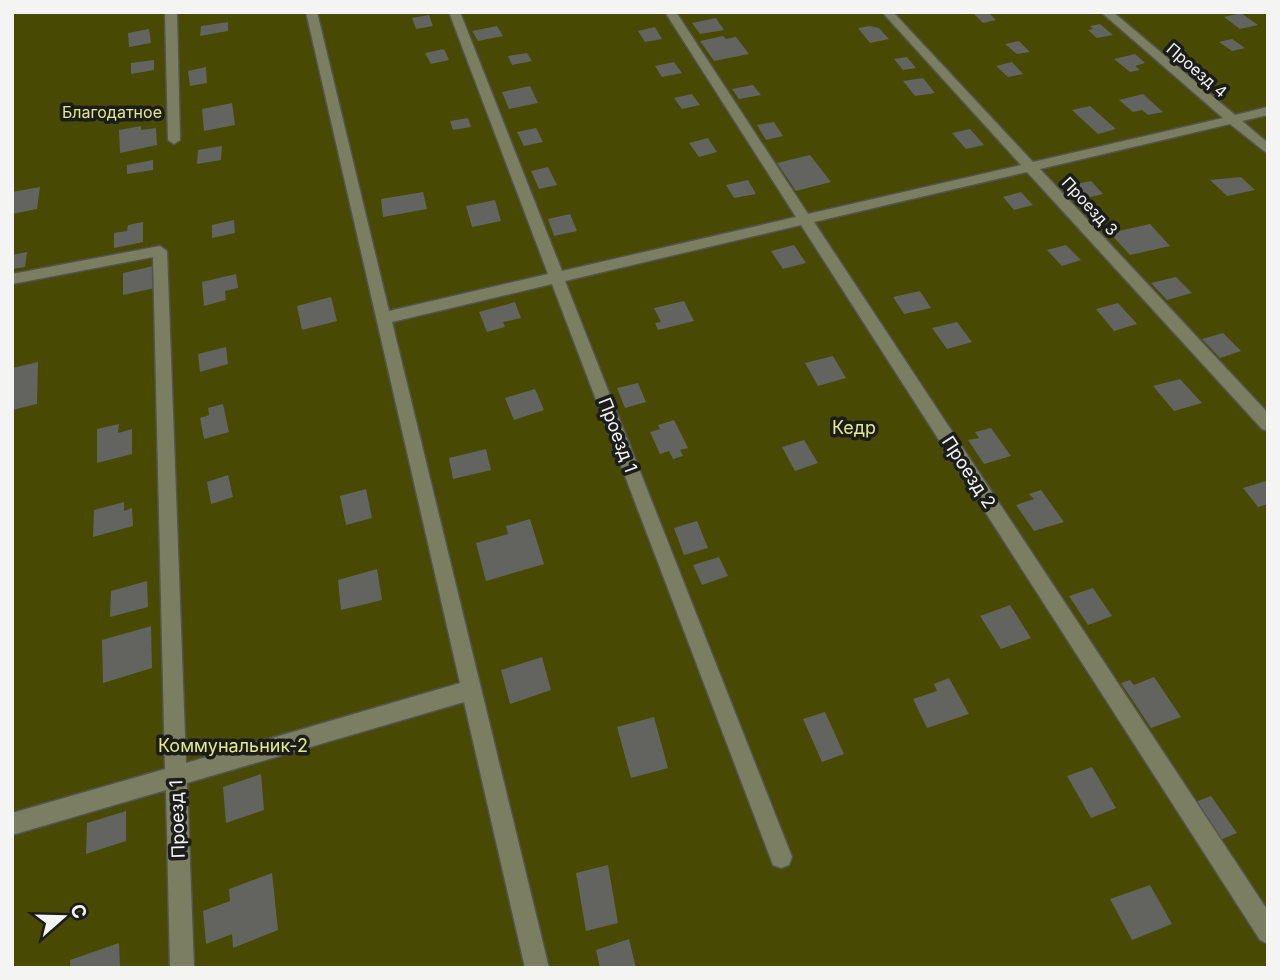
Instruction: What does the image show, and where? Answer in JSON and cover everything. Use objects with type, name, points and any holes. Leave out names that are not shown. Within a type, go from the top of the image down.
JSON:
[{"type":"street","points":[[171,12],[174,140]]},
{"type":"street","points":[[311,12],[537,968]]},
{"type":"street","name":"Проезд 1","points":[[454,12],[781,857]]},
{"type":"street","name":"Проезд 2","points":[[670,12],[1268,932]]},
{"type":"street","name":"Проезд 3","points":[[887,12],[1268,424]]},
{"type":"street","name":"Проезд 4","points":[[1106,12],[1268,150]]},
{"type":"street","points":[[383,318],[1268,111]]},
{"type":"street","name":"Проезд 1","points":[[12,279],[160,251],[182,968]]},
{"type":"street","points":[[12,824],[471,690]]},
{"type":"green space","name":"Кедр","points":[[12,12],[1268,12],[1268,968],[12,968]]},
{"type":"building","points":[[972,12],[988,12],[996,20],[983,23]]},
{"type":"building","points":[[1241,13],[1258,25],[1240,29],[1224,17]]},
{"type":"building","points":[[429,15],[433,26],[416,29],[412,18]]},
{"type":"building","points":[[716,18],[724,30],[700,34],[692,23]]},
{"type":"building","points":[[228,22],[228,31],[200,36],[201,26]]},
{"type":"building","points":[[1100,24],[1113,35],[1097,38],[1088,30],[1093,29],[1090,26]]},
{"type":"building","points":[[497,26],[503,36],[478,41],[472,31]]},
{"type":"building","points":[[655,27],[662,39],[645,42],[638,31]]},
{"type":"building","points":[[858,28],[879,28],[889,39],[870,43]]},
{"type":"building","points":[[149,29],[151,43],[129,47],[128,33]]},
{"type":"building","points":[[723,36],[726,39],[736,37],[749,54],[714,61],[700,41]]},
{"type":"building","points":[[1232,39],[1245,48],[1232,51],[1219,42]]},
{"type":"building","points":[[1019,41],[1030,52],[1017,54],[1005,44]]},
{"type":"building","points":[[444,49],[449,60],[431,64],[425,53]]},
{"type":"building","points":[[527,53],[532,61],[512,65],[508,56]]},
{"type":"building","points":[[1135,54],[1145,63],[1135,66],[1140,70],[1130,72],[1114,59]]},
{"type":"building","points":[[907,57],[916,68],[903,70],[894,59]]},
{"type":"building","points":[[154,60],[154,70],[131,74],[131,63]]},
{"type":"building","points":[[674,62],[682,73],[662,77],[655,66]]},
{"type":"building","points":[[1012,62],[1023,74],[1008,77],[996,66]]},
{"type":"building","points":[[206,67],[207,83],[190,86],[188,71]]},
{"type":"building","points":[[923,78],[935,93],[915,96],[903,81]]},
{"type":"building","points":[[753,85],[761,95],[739,99],[732,89]]},
{"type":"building","points":[[530,86],[538,103],[509,109],[502,92]]},
{"type":"building","points":[[692,94],[700,105],[682,109],[674,98]]},
{"type":"building","points":[[1143,94],[1163,112],[1148,115],[1142,110],[1133,112],[1119,100]]},
{"type":"building","points":[[232,103],[235,125],[204,131],[202,109]]},
{"type":"building","points":[[1090,106],[1116,129],[1098,134],[1072,110]]},
{"type":"building","points":[[468,118],[471,127],[453,130],[450,121]]},
{"type":"building","points":[[774,122],[783,136],[766,140],[757,125]]},
{"type":"building","points":[[141,126],[141,130],[156,128],[157,145],[120,153],[119,130]]},
{"type":"building","points":[[536,128],[543,142],[524,146],[517,132]]},
{"type":"building","points":[[970,129],[984,145],[966,149],[952,133]]},
{"type":"building","points":[[708,138],[717,152],[699,157],[689,143]]},
{"type":"building","points":[[222,146],[221,160],[197,164],[198,150]]},
{"type":"building","points":[[810,155],[831,182],[796,191],[777,163]]},
{"type":"building","points":[[153,160],[153,170],[127,174],[127,165]]},
{"type":"building","points":[[548,167],[557,185],[539,189],[531,171]]},
{"type":"building","points":[[1241,177],[1255,190],[1227,196],[1210,180]]},
{"type":"building","points":[[748,180],[756,194],[734,198],[726,185]]},
{"type":"building","points":[[1091,181],[1103,194],[1078,200],[1066,186]]},
{"type":"building","points":[[40,187],[37,209],[12,214],[12,192]]},
{"type":"building","points":[[423,192],[427,209],[383,217],[381,199]]},
{"type":"building","points":[[1021,192],[1033,205],[1014,210],[1003,197]]},
{"type":"building","points":[[495,200],[501,221],[472,227],[466,206]]},
{"type":"building","points":[[570,214],[577,231],[554,236],[548,219]]},
{"type":"building","points":[[234,220],[235,233],[212,238],[212,225]]},
{"type":"building","points":[[143,222],[143,242],[114,248],[114,233],[127,231],[128,225]]},
{"type":"building","points":[[1150,224],[1170,246],[1130,255],[1110,233]]},
{"type":"building","points":[[794,245],[806,263],[783,269],[771,251]]},
{"type":"building","points":[[1066,245],[1081,260],[1062,266],[1047,250]]},
{"type":"building","points":[[27,252],[25,267],[12,269],[12,255]]},
{"type":"building","points":[[158,265],[159,287],[123,295],[123,273]]},
{"type":"building","points":[[236,274],[238,288],[225,291],[226,300],[204,306],[202,282]]},
{"type":"building","points":[[1176,277],[1192,293],[1167,300],[1151,283]]},
{"type":"building","points":[[920,291],[931,308],[904,314],[893,297]]},
{"type":"building","points":[[331,297],[337,321],[302,330],[297,306]]},
{"type":"building","points":[[684,301],[694,321],[658,330],[655,323],[661,322],[654,308]]},
{"type":"building","points":[[515,302],[521,318],[503,322],[505,327],[487,332],[479,312]]},
{"type":"building","points":[[1118,303],[1137,324],[1114,331],[1096,309]]},
{"type":"building","points":[[957,322],[972,342],[947,349],[932,328]]},
{"type":"building","points":[[1223,333],[1241,351],[1220,358],[1202,339]]},
{"type":"building","points":[[226,347],[228,364],[200,372],[198,354]]},
{"type":"building","points":[[833,356],[846,378],[818,386],[805,363]]},
{"type":"building","points":[[38,362],[37,404],[12,410],[12,368]]},
{"type":"building","points":[[1180,379],[1202,403],[1174,411],[1153,386]]},
{"type":"building","points":[[638,383],[646,402],[625,408],[617,388]]},
{"type":"building","points":[[535,389],[544,410],[514,420],[505,398]]},
{"type":"building","points":[[223,404],[229,432],[204,439],[200,418],[209,415],[208,408]]},
{"type":"building","points":[[674,420],[688,448],[680,450],[683,456],[673,459],[669,451],[660,454],[650,432],[660,429],[658,425]]},
{"type":"building","points":[[119,424],[118,433],[132,429],[132,454],[97,463],[97,429]]},
{"type":"building","points":[[991,428],[1011,456],[984,464],[968,440],[979,438],[975,432]]},
{"type":"building","points":[[804,440],[818,463],[795,471],[782,447]]},
{"type":"building","points":[[486,449],[491,470],[453,479],[449,458]]},
{"type":"building","points":[[228,475],[233,497],[211,504],[207,482]]},
{"type":"building","points":[[1266,481],[1268,504],[1258,507],[1243,488]]},
{"type":"building","points":[[366,489],[372,518],[346,525],[340,496]]},
{"type":"building","points":[[1041,490],[1064,522],[1034,531],[1016,505],[1034,499],[1029,494]]},
{"type":"building","points":[[124,502],[124,511],[132,508],[133,526],[93,537],[94,510]]},
{"type":"building","points":[[530,519],[544,564],[486,581],[476,543],[508,534],[506,526]]},
{"type":"building","points":[[697,521],[708,548],[684,555],[674,528]]},
{"type":"building","points":[[719,557],[728,576],[702,585],[693,565]]},
{"type":"building","points":[[377,569],[382,600],[341,610],[338,580]]},
{"type":"building","points":[[147,581],[148,607],[110,617],[111,591]]},
{"type":"building","points":[[1093,588],[1112,616],[1088,625],[1069,596]]},
{"type":"building","points":[[1010,605],[1031,638],[1001,649],[980,616]]},
{"type":"building","points":[[151,626],[152,668],[103,683],[102,640]]},
{"type":"building","points":[[542,657],[551,690],[510,704],[501,670]]},
{"type":"building","points":[[1154,677],[1181,717],[1151,728],[1121,683],[1130,680],[1134,685]]},
{"type":"building","points":[[949,678],[969,714],[927,728],[913,699],[937,691],[934,684]]},
{"type":"building","points":[[825,712],[844,754],[822,762],[803,719]]},
{"type":"building","points":[[654,717],[668,768],[631,778],[617,727]]},
{"type":"building","points":[[1092,767],[1116,808],[1091,818],[1067,776]]},
{"type":"building","points":[[261,774],[264,810],[226,823],[223,787]]},
{"type":"building","points":[[1211,796],[1237,833],[1213,843],[1188,805]]},
{"type":"building","points":[[126,811],[126,841],[86,854],[87,823]]},
{"type":"building","points":[[608,865],[618,923],[586,931],[576,873]]},
{"type":"building","points":[[272,873],[278,930],[233,948],[232,934],[206,944],[203,911],[230,901],[229,889]]},
{"type":"building","points":[[1150,885],[1172,924],[1132,940],[1110,899]]},
{"type":"building","points":[[629,939],[636,968],[600,968],[596,950]]},
{"type":"building","points":[[119,943],[120,968],[70,968],[70,960]]},
{"type":"park label","name":"Благодатное","points":[[112,112]]},
{"type":"park label","name":"Коммунальник-2","points":[[233,745]]}]
